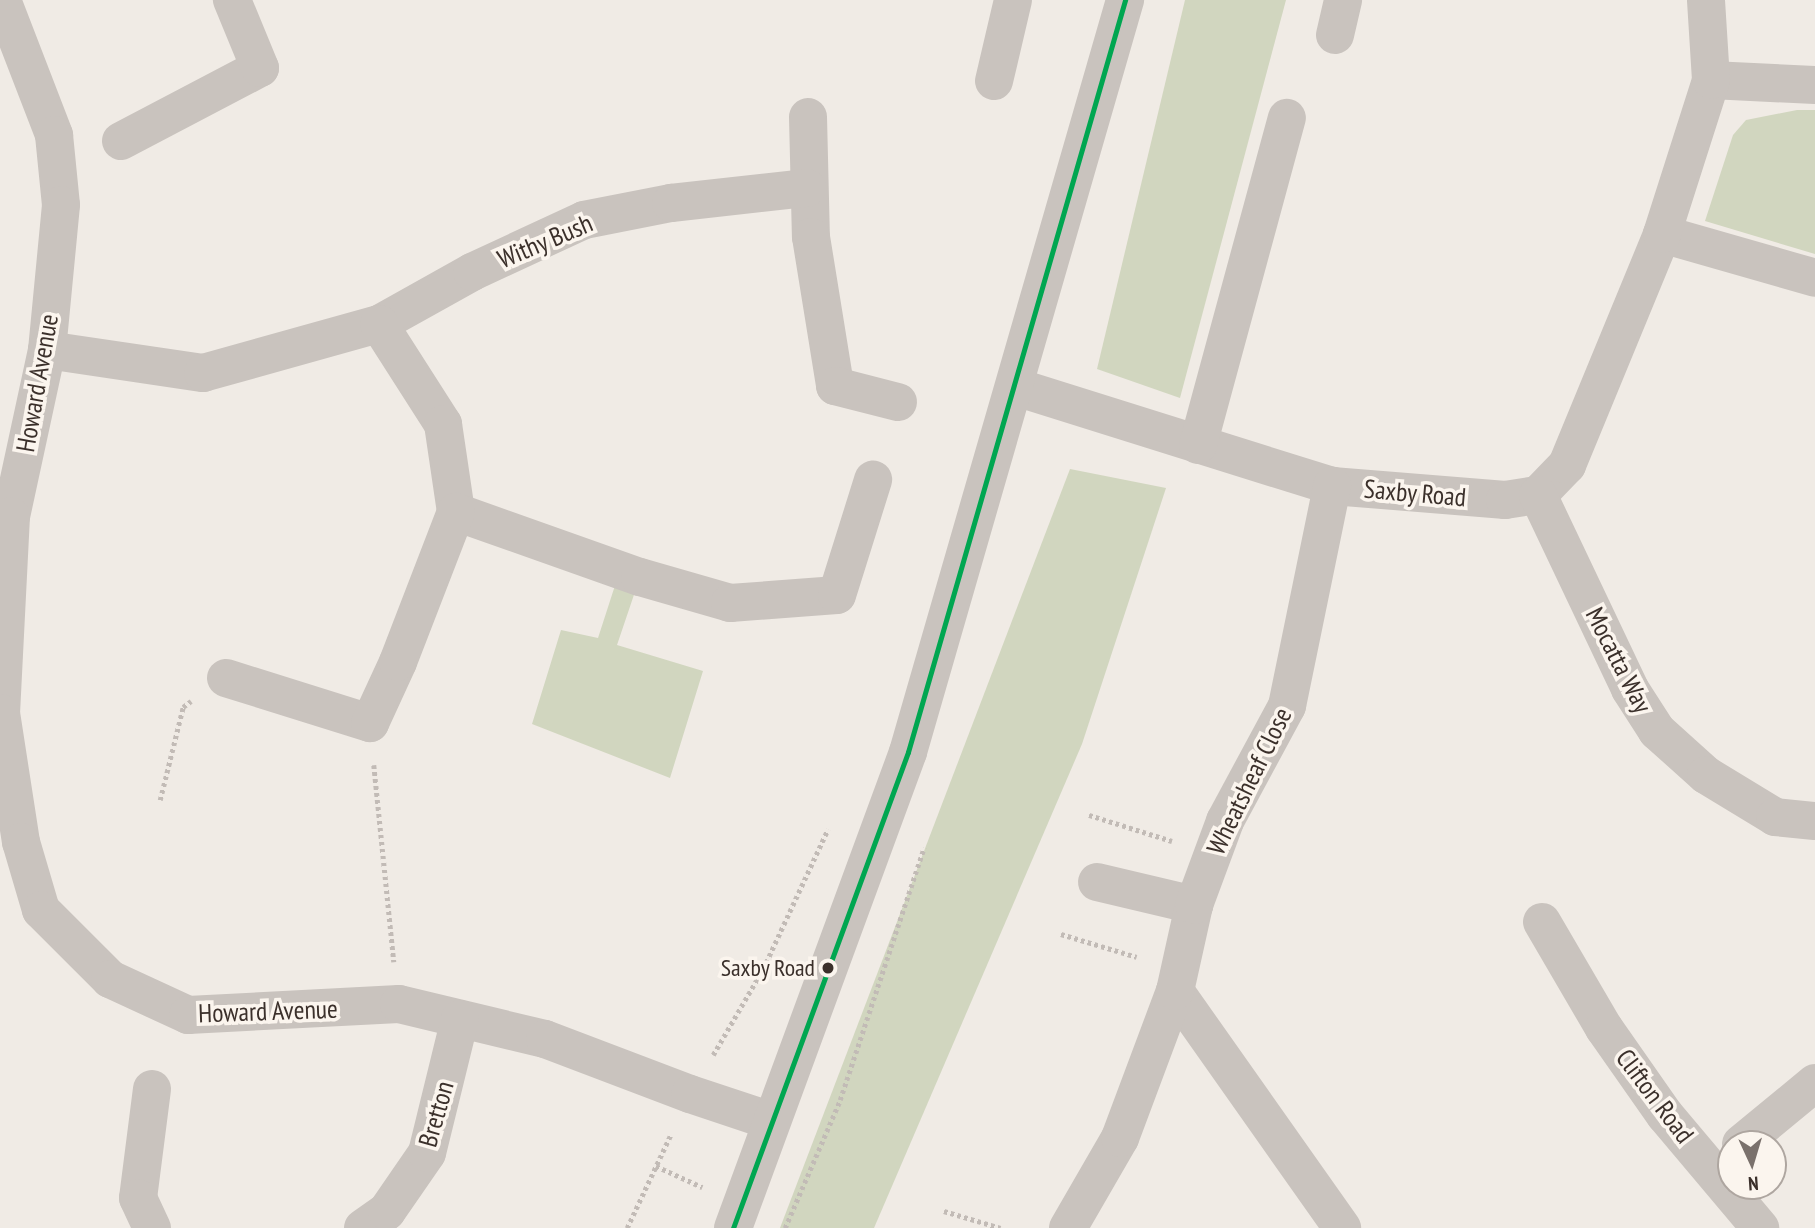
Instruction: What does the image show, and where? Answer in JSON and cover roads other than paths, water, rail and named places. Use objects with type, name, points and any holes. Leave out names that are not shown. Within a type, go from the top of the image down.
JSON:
[{"type":"street","name":"Howard Avenue","points":[[2,0],[54,135],[61,205],[47,350],[5,515],[1,713],[10,845],[41,910],[110,979],[188,1015],[399,1004],[545,1039],[690,1094],[771,1121]]},
{"type":"street","points":[[994,81],[1013,0]]},
{"type":"street","points":[[733,1228],[908,752],[1016,387],[1125,0]]},
{"type":"street","points":[[1538,495],[1567,465],[1662,234],[1711,80],[1706,0]]},
{"type":"street","points":[[121,141],[260,68],[232,1]]},
{"type":"street","points":[[1711,80],[1815,85]]},
{"type":"street","points":[[808,117],[807,188],[811,237],[835,386],[898,401]]},
{"type":"street","points":[[1198,445],[1287,118]]},
{"type":"street","name":"Withy Bush","points":[[47,350],[203,373],[379,324],[472,272],[584,220],[671,203],[807,188]]},
{"type":"street","points":[[1662,234],[1815,278]]},
{"type":"street","points":[[226,678],[370,723],[398,662],[456,512],[443,424],[379,324]]},
{"type":"street","name":"Saxby Road","points":[[1016,387],[1332,486],[1505,500],[1538,495]]},
{"type":"street","points":[[456,512],[640,577],[730,603],[837,595],[873,480]]},
{"type":"street","name":"Wheatsheaf Close","points":[[1068,1228],[1119,1138],[1177,982],[1194,905],[1225,821],[1287,706],[1332,486]]},
{"type":"street","name":"Mocatta Way","points":[[1538,495],[1630,689],[1657,731],[1706,775],[1775,817],[1815,821]]},
{"type":"street","points":[[1097,882],[1194,905]]},
{"type":"street","name":"Clifton Road","points":[[1542,922],[1604,1028],[1665,1115],[1717,1148]]},
{"type":"street","points":[[1177,982],[1342,1228]]},
{"type":"street","name":"Bretton","points":[[363,1228],[387,1212],[428,1153],[460,1019]]},
{"type":"street","points":[[1758,1130],[1815,1083]]},
{"type":"street","points":[[152,1089],[138,1198],[152,1228]]},
{"type":"street","name":"Clifton Road","points":[[1748,1200],[1760,1228]]},
{"type":"place","name":"Saxby Road","points":[[828,968]]}]
